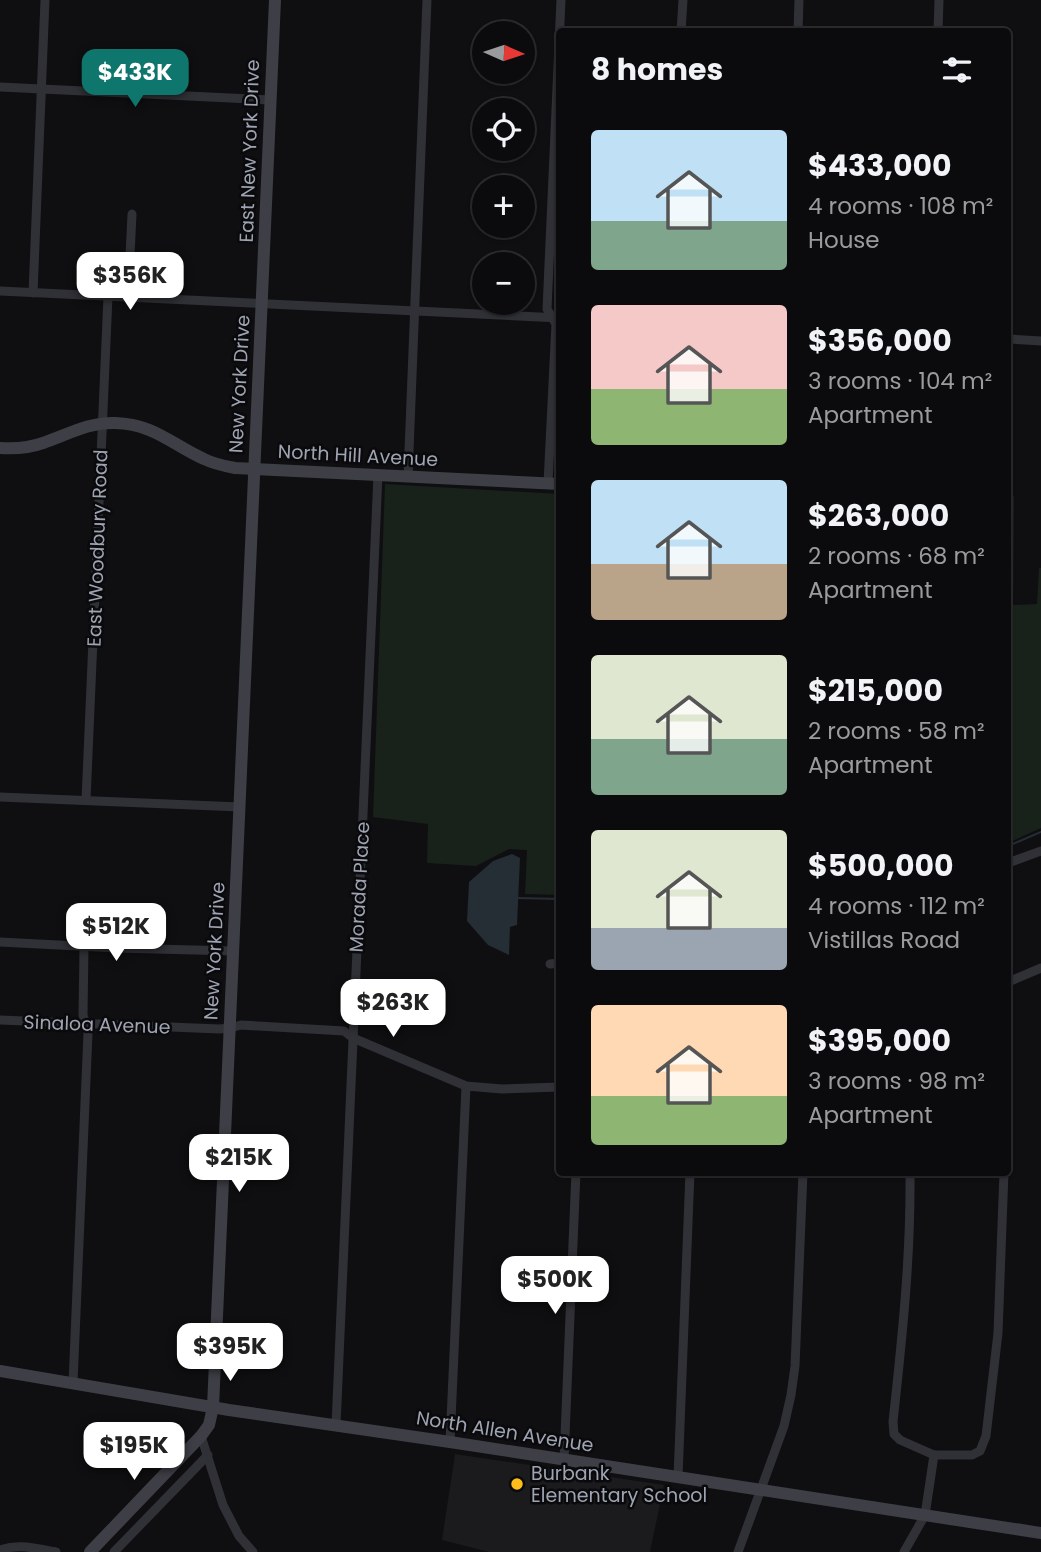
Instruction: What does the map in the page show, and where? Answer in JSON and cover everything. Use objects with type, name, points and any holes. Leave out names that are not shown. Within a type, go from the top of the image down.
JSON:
[{"type":"street","points":[[33,293],[45,0]]},
{"type":"street","name":"East New York Drive","points":[[262,304],[275,0]]},
{"type":"street","points":[[408,476],[427,0]]},
{"type":"street","points":[[560,28],[561,0]]},
{"type":"street","points":[[681,28],[683,0]]},
{"type":"street","points":[[798,28],[799,0]]},
{"type":"street","points":[[938,28],[939,0]]},
{"type":"street","points":[[0,87],[271,100]]},
{"type":"street","points":[[554,484],[556,318],[547,309],[556,110]]},
{"type":"street","points":[[128,297],[132,214]]},
{"type":"street","points":[[0,291],[556,318]]},
{"type":"street","name":"East Woodbury Road","points":[[86,800],[108,296]]},
{"type":"street","name":"New York Drive","points":[[90,1552],[201,1436],[209,1424],[212,1408],[262,304]]},
{"type":"street","points":[[1011,339],[1041,341]]},
{"type":"street","name":"North Hill Avenue","points":[[0,448],[29,447],[72,430],[102,423],[134,425],[166,437],[218,465],[255,470],[554,484]]},
{"type":"street","name":"Morada Place","points":[[336,1425],[378,475]]},
{"type":"street","points":[[0,797],[240,807]]},
{"type":"street","points":[[1011,862],[1041,851]]},
{"type":"street","points":[[0,942],[233,951]]},
{"type":"street","points":[[73,1383],[88,1033],[83,1015],[85,947]]},
{"type":"street","points":[[1011,981],[1041,968]]},
{"type":"street","name":"Sinaloa Avenue","points":[[0,1020],[230,1028],[241,1025],[344,1031],[354,1038],[466,1086],[502,1089],[556,1087]]},
{"type":"street","points":[[450,1442],[466,1086]]},
{"type":"street","points":[[564,1460],[576,1176]]},
{"type":"street","points":[[678,1477],[690,1176]]},
{"type":"street","points":[[738,1552],[784,1426],[791,1395],[795,1366],[803,1176]]},
{"type":"street","points":[[910,1176],[910,1217],[894,1434],[900,1440],[934,1455],[972,1455],[979,1451],[986,1436],[998,1333],[1004,1176]]},
{"type":"street","name":"North Allen Avenue","points":[[0,1371],[212,1408],[1041,1533]]},
{"type":"street","points":[[201,1436],[223,1505],[239,1536],[253,1552]]},
{"type":"street","points":[[114,1552],[208,1455]]},
{"type":"street","points":[[904,1552],[925,1514],[934,1455]]},
{"type":"street","points":[[0,1550],[10,1546],[56,1552]]},
{"type":"shaded area","points":[[385,484],[556,494],[556,895],[525,894],[527,850],[509,849],[476,866],[427,863],[428,824],[373,817]]},
{"type":"shaded area","points":[[1011,496],[1014,496],[1013,605],[1037,604],[1041,568],[1041,828],[1011,842]]},
{"type":"shaded area","points":[[512,854],[520,858],[517,925],[510,927],[509,955],[488,945],[467,921],[469,882],[493,861]]},
{"type":"shaded area","points":[[455,1454],[664,1485],[650,1552],[489,1552],[442,1540]]},
{"type":"waterway","points":[[1011,845],[1041,832]]},
{"type":"waterway","points":[[518,898],[556,899]]},
{"type":"place","name":"Burbank Elementary School","points":[[517,1484]]}]
